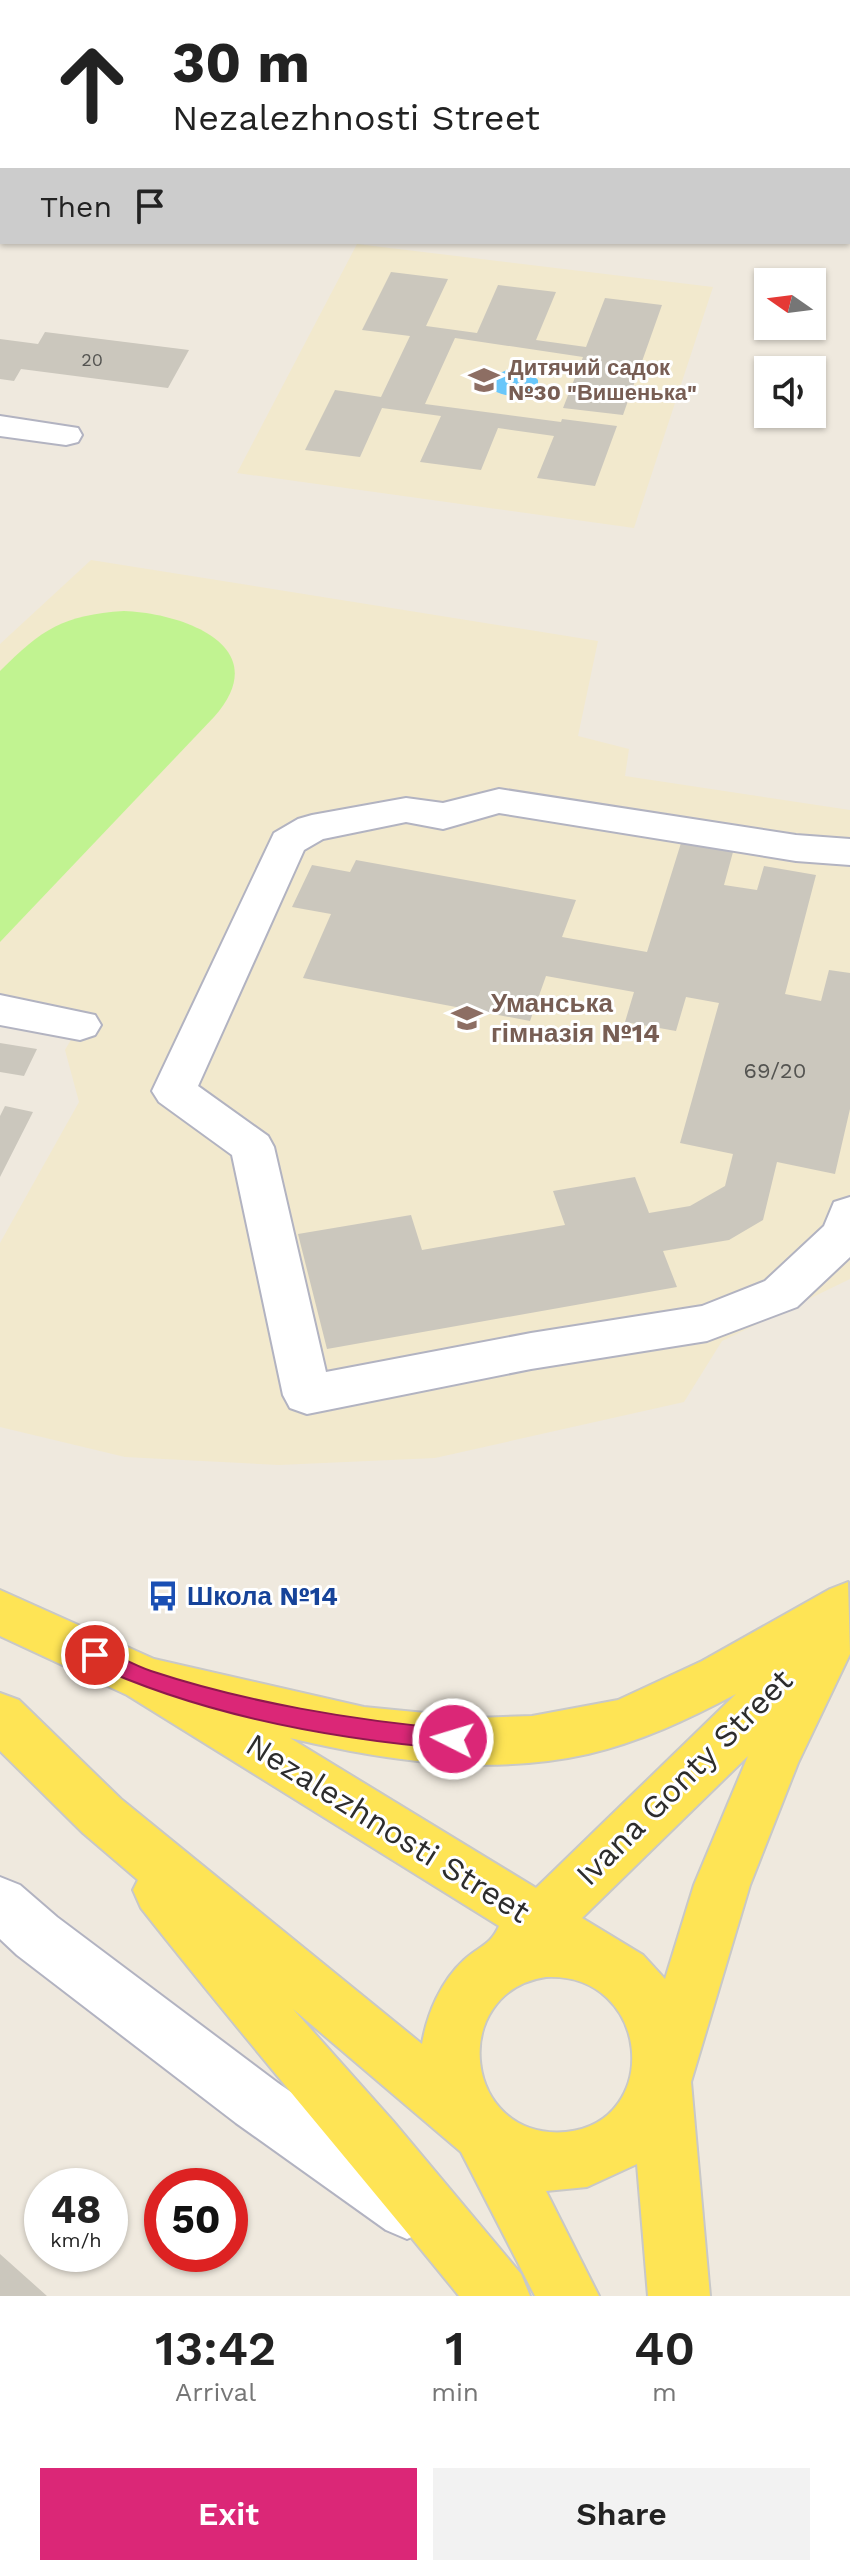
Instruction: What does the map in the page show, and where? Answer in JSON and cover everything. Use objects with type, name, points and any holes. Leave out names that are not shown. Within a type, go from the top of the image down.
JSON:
[{"type":"main road","name":"Ivana Gonty Street","points":[[145,1679],[374,1733],[505,1744],[589,1731],[665,1704],[849,1603]]},
{"type":"main road","name":"Ivana Gonty Street","points":[[481,1979],[731,1737],[849,1603]]},
{"type":"main road","name":"Ivana Gonty Street","points":[[662,2082],[722,1885],[772,1761],[849,1603]]},
{"type":"main road","name":"Nezalezhnosti Street","points":[[0,1612],[145,1679],[466,1873],[602,1963]]},
{"type":"main road","points":[[0,1716],[102,1816],[509,2149],[544,2159],[586,2158],[607,2151],[627,2138],[649,2113],[662,2082]]},
{"type":"main road","points":[[102,1816],[269,2025],[372,2142],[499,2296]]},
{"type":"main road","points":[[568,2296],[481,2129],[462,2105],[451,2077],[448,2053],[451,2028],[463,2001],[481,1979],[504,1963],[531,1954],[565,1953],[602,1963],[626,1978],[656,2017],[663,2049],[668,2183],[679,2296]]},
{"type":"lane","points":[[0,426],[66,435]]},
{"type":"lane","points":[[850,852],[796,848],[499,801],[443,816],[406,810],[312,828],[288,842],[174,1091],[252,1147],[307,1395],[531,1351],[707,1323],[781,1294],[845,1234],[850,1214]]},
{"type":"lane","points":[[0,1010],[80,1025]]},
{"type":"lane","points":[[0,1903],[37,1936],[257,2103],[451,2239]]},
{"type":"shaded area","name":"Дитячий садок №30 \"Вишенька\"","points":[[357,244],[713,287],[634,528],[237,473]]},
{"type":"shaded area","name":"Уманська гімназія №14","points":[[91,560],[598,641],[578,736],[629,749],[625,776],[850,810],[850,1279],[722,1341],[684,1402],[435,1458],[279,1465],[125,1457],[0,1427],[0,1243],[79,1102],[65,1050],[87,1012],[0,997],[0,644]]},
{"type":"green space","points":[[124,611],[171,618],[214,638],[229,653],[235,671],[231,692],[214,717],[0,942],[0,671],[29,644],[55,627],[85,616]]},
{"type":"water","points":[[509,369],[530,372],[538,380],[538,386],[516,396],[492,390],[489,378]]},
{"type":"building","points":[[391,272],[448,279],[426,326],[477,333],[498,285],[556,292],[536,340],[586,347],[605,298],[662,305],[623,415],[563,408],[583,357],[455,338],[425,404],[561,422],[562,419],[617,426],[595,486],[537,478],[554,436],[498,428],[481,470],[420,462],[441,416],[382,408],[360,457],[305,450],[335,390],[381,397],[410,336],[362,330]]},
{"type":"building","points":[[45,332],[189,350],[168,388],[21,369],[14,381],[0,379],[0,339],[38,344]]},
{"type":"building","points":[[681,843],[733,852],[724,885],[757,890],[764,866],[816,875],[785,994],[821,1001],[829,970],[850,973],[850,1109],[835,1174],[777,1162],[763,1220],[729,1240],[663,1251],[677,1287],[327,1349],[298,1234],[411,1215],[422,1250],[565,1225],[553,1191],[635,1177],[649,1213],[690,1206],[725,1186],[733,1154],[680,1143],[719,1003],[686,997],[676,1031],[625,1022],[634,992],[546,976],[530,1021],[303,978],[331,914],[292,907],[312,865],[350,872],[356,860],[576,900],[562,937],[647,952]]},
{"type":"building","points":[[0,1043],[37,1049],[24,1076],[0,1072]]},
{"type":"building","points":[[5,1106],[33,1112],[0,1177],[0,1116]]},
{"type":"building","points":[[0,2254],[47,2296],[0,2296]]},
{"type":"place","name":"Дитячий садок №30 \"Вишенька\"","points":[[484,380]]},
{"type":"place","name":"Уманська гімназія №14","points":[[467,1018]]},
{"type":"place","name":"Школа №14","points":[[163,1596]]},
{"type":"route","points":[[95,1655],[145,1679],[262,1709],[374,1733],[453,1739]]}]
